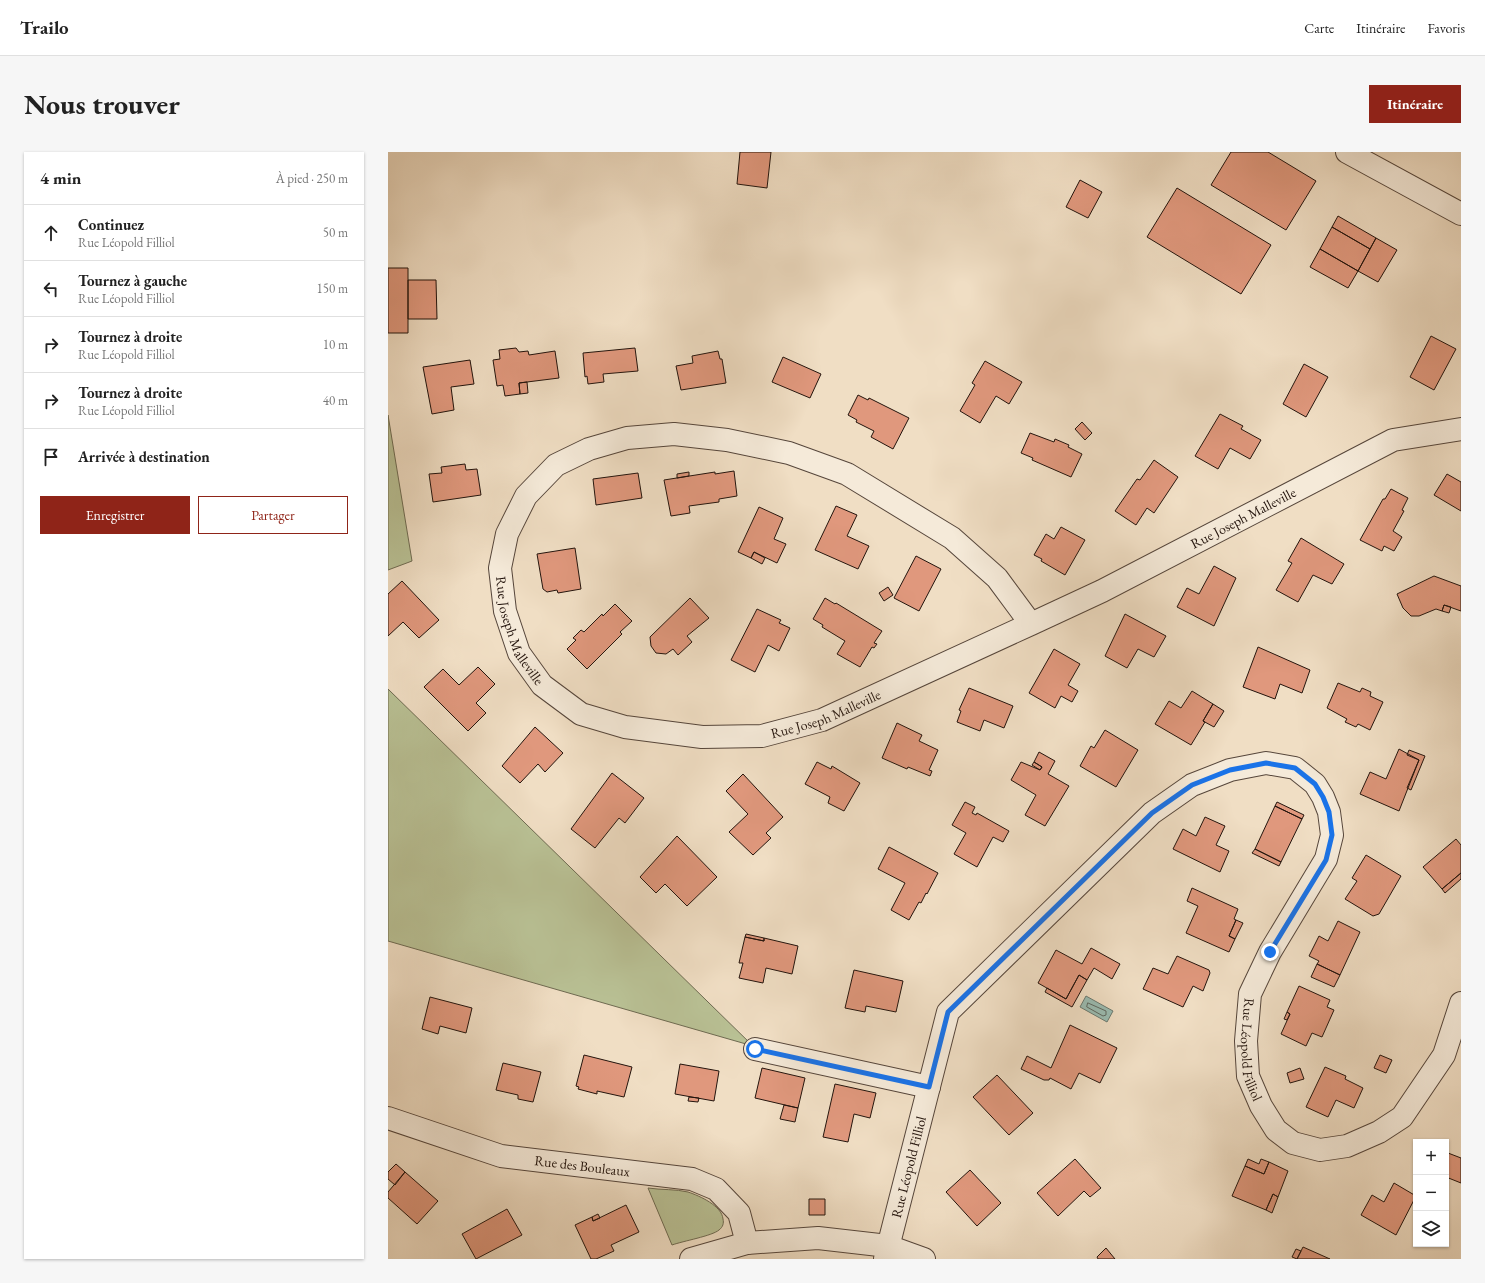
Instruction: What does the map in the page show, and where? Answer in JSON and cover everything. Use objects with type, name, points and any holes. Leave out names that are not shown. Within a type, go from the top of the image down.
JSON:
[{"type":"street","points":[[1357,154],[1454,210]]},
{"type":"street","name":"Rue Joseph Malleville","points":[[1031,624],[997,578],[952,538],[847,474],[789,453],[727,440],[674,434],[627,438],[589,449],[556,465],[526,496],[507,534],[500,568],[505,611],[519,653],[542,685],[581,714],[625,728],[702,737],[762,736],[822,720],[1031,624],[1102,591],[1393,440],[1461,429]]},
{"type":"street","name":"Rue Léopold Filliol","points":[[887,1253],[948,1012],[1152,813],[1192,785],[1230,770],[1266,763],[1295,768],[1315,784],[1323,797],[1329,812],[1332,835],[1326,860],[1270,952],[1250,994],[1246,1041],[1248,1076],[1261,1106],[1276,1130],[1294,1143],[1320,1150],[1348,1146],[1379,1132],[1402,1117],[1444,1055],[1461,1003]]},
{"type":"street","points":[[755,1049],[929,1087]]},
{"type":"street","name":"Rue des Bouleaux","points":[[388,1118],[501,1156],[692,1179],[716,1189],[739,1212],[747,1243]]},
{"type":"street","points":[[691,1259],[747,1243],[818,1238],[887,1253],[924,1259]]},
{"type":"green space","points":[[388,415],[412,561],[388,570]]},
{"type":"green space","points":[[388,689],[753,1046],[388,941]]},
{"type":"green space","points":[[648,1188],[688,1192],[710,1202],[722,1214],[722,1226],[719,1230],[710,1234],[672,1245]]},
{"type":"water","points":[[1086,996],[1113,1011],[1107,1022],[1080,1007]]},
{"type":"building","points":[[740,152],[771,152],[767,188],[737,184]]},
{"type":"building","points":[[1231,152],[1268,152],[1316,181],[1286,230],[1211,185]]},
{"type":"building","points":[[1080,180],[1102,192],[1088,218],[1066,207]]},
{"type":"building","points":[[1177,188],[1271,245],[1241,294],[1147,237]]},
{"type":"building","points":[[1338,216],[1376,238],[1370,249],[1332,227]]},
{"type":"building","points":[[1332,227],[1370,249],[1358,271],[1320,249]]},
{"type":"building","points":[[1376,238],[1397,250],[1378,282],[1358,271]]},
{"type":"building","points":[[1320,249],[1358,271],[1348,288],[1310,267]]},
{"type":"building","points":[[388,268],[408,268],[408,333],[388,333]]},
{"type":"building","points":[[408,280],[436,280],[437,319],[408,319]]},
{"type":"building","points":[[1431,336],[1456,349],[1434,390],[1410,377]]},
{"type":"building","points":[[516,348],[519,352],[528,351],[529,355],[555,351],[559,378],[519,383],[520,394],[505,396],[503,385],[497,386],[493,360],[500,359],[499,350]]},
{"type":"building","points":[[635,348],[638,371],[603,374],[604,382],[588,384],[587,376],[585,377],[583,353]]},
{"type":"building","points":[[718,351],[720,359],[722,359],[726,383],[681,390],[676,366],[693,363],[692,356]]},
{"type":"building","points":[[783,357],[821,374],[810,398],[772,382]]},
{"type":"building","points":[[470,360],[474,384],[451,387],[454,410],[432,414],[423,367]]},
{"type":"building","points":[[985,361],[1022,382],[1009,404],[996,396],[980,423],[960,411],[975,385],[972,383]]},
{"type":"building","points":[[1304,364],[1328,377],[1306,417],[1283,404]]},
{"type":"building","points":[[527,382],[528,393],[520,394],[519,383]]},
{"type":"building","points":[[858,395],[868,400],[869,398],[909,418],[893,449],[871,437],[874,431],[856,422],[857,420],[848,415]]},
{"type":"building","points":[[1220,414],[1243,426],[1241,429],[1261,440],[1250,459],[1230,448],[1218,469],[1195,456]]},
{"type":"building","points":[[1082,422],[1092,433],[1085,440],[1075,429]]},
{"type":"building","points":[[1030,433],[1054,442],[1055,439],[1069,445],[1068,447],[1082,454],[1071,477],[1032,460],[1033,458],[1021,453]]},
{"type":"building","points":[[1154,460],[1178,477],[1154,513],[1147,508],[1136,525],[1115,511],[1137,479],[1140,480]]},
{"type":"building","points":[[465,464],[466,470],[477,469],[481,495],[433,502],[429,474],[442,473],[441,467]]},
{"type":"building","points":[[734,471],[737,496],[719,499],[719,502],[689,506],[690,513],[671,516],[664,480],[715,472],[715,474]]},
{"type":"building","points":[[689,472],[689,476],[677,478],[677,474]]},
{"type":"building","points":[[638,473],[642,498],[596,505],[593,479]]},
{"type":"building","points":[[1447,474],[1461,482],[1461,511],[1434,495]]},
{"type":"building","points":[[1391,489],[1408,498],[1402,510],[1404,511],[1393,531],[1402,537],[1394,551],[1384,546],[1382,551],[1360,540],[1383,499],[1385,499]]},
{"type":"building","points":[[836,506],[857,515],[847,536],[869,546],[858,569],[815,550]]},
{"type":"building","points":[[759,507],[783,518],[774,539],[786,544],[777,563],[754,552],[751,558],[738,552]]},
{"type":"building","points":[[1061,527],[1085,540],[1065,575],[1041,561],[1042,559],[1034,555],[1046,534],[1054,539]]},
{"type":"building","points":[[1301,538],[1344,564],[1332,584],[1313,575],[1298,602],[1276,590],[1292,563],[1288,561]]},
{"type":"building","points":[[575,548],[581,589],[558,593],[557,590],[547,592],[543,589],[537,554]]},
{"type":"building","points":[[754,552],[765,558],[762,564],[751,558]]},
{"type":"building","points":[[916,556],[941,569],[919,611],[894,598]]},
{"type":"building","points":[[1214,566],[1236,578],[1214,626],[1177,607],[1187,588],[1199,594]]},
{"type":"building","points":[[1434,576],[1461,586],[1461,611],[1444,605],[1442,611],[1436,609],[1419,616],[1411,616],[1403,608],[1397,594]]},
{"type":"building","points":[[402,581],[439,620],[419,638],[403,622],[388,636],[388,594]]},
{"type":"building","points":[[888,587],[893,595],[884,601],[879,593]]},
{"type":"building","points":[[690,598],[709,618],[687,636],[692,642],[678,655],[673,649],[666,654],[656,653],[651,646],[650,637]]},
{"type":"building","points":[[825,598],[882,631],[874,643],[877,644],[874,648],[872,647],[860,667],[837,654],[845,641],[822,627],[823,625],[813,619]]},
{"type":"building","points":[[615,604],[632,621],[620,632],[622,634],[587,669],[567,649],[576,640],[573,638],[581,630],[584,632],[602,614],[603,616]]},
{"type":"building","points":[[1444,605],[1451,607],[1449,613],[1442,611]]},
{"type":"building","points":[[757,609],[781,620],[779,623],[790,628],[779,651],[768,645],[755,672],[731,660]]},
{"type":"building","points":[[1125,614],[1166,636],[1154,657],[1138,649],[1127,668],[1105,656]]},
{"type":"building","points":[[1258,647],[1310,670],[1302,693],[1280,684],[1275,699],[1243,687]]},
{"type":"building","points":[[1054,649],[1080,664],[1068,685],[1078,691],[1072,702],[1061,696],[1055,708],[1029,693]]},
{"type":"building","points":[[478,667],[495,684],[476,703],[486,713],[468,731],[424,687],[443,669],[459,685]]},
{"type":"building","points":[[1338,683],[1360,692],[1362,688],[1371,692],[1370,696],[1383,702],[1370,730],[1358,724],[1356,727],[1345,722],[1347,719],[1327,708]]},
{"type":"building","points":[[969,688],[1013,706],[1004,728],[984,720],[980,731],[957,722],[961,711],[959,710]]},
{"type":"building","points":[[1192,691],[1213,704],[1203,721],[1205,722],[1191,745],[1155,724],[1169,701],[1181,708]]},
{"type":"building","points":[[1213,704],[1224,711],[1214,727],[1203,721]]},
{"type":"building","points":[[897,723],[922,735],[919,741],[938,750],[929,770],[932,771],[930,776],[908,767],[907,769],[882,758]]},
{"type":"building","points":[[535,727],[563,753],[545,772],[538,764],[520,783],[502,766]]},
{"type":"building","points":[[1105,730],[1138,750],[1116,787],[1080,766],[1091,746],[1094,748]]},
{"type":"building","points":[[1399,749],[1419,760],[1399,811],[1360,794],[1370,772],[1386,779]]},
{"type":"building","points":[[1409,750],[1425,756],[1411,790],[1407,788],[1419,760],[1407,755]]},
{"type":"building","points":[[1039,752],[1055,761],[1048,774],[1069,786],[1045,826],[1025,815],[1036,795],[1011,780],[1021,762],[1040,770],[1042,767],[1034,762]]},
{"type":"building","points":[[817,762],[831,769],[832,766],[860,783],[844,811],[828,803],[830,797],[805,784]]},
{"type":"building","points":[[1034,762],[1042,767],[1040,770],[1032,765]]},
{"type":"building","points":[[612,773],[644,798],[625,823],[619,818],[595,848],[571,829]]},
{"type":"building","points":[[743,774],[783,817],[766,833],[771,838],[753,855],[729,832],[748,814],[726,791]]},
{"type":"building","points":[[965,802],[975,807],[972,813],[976,815],[977,813],[1009,831],[1003,842],[993,837],[977,867],[954,854],[966,833],[952,825]]},
{"type":"building","points":[[1277,802],[1304,815],[1302,819],[1275,806]]},
{"type":"building","points":[[1275,806],[1302,819],[1281,862],[1255,849]]},
{"type":"building","points":[[1205,817],[1225,826],[1216,845],[1229,851],[1220,872],[1173,849],[1183,829],[1196,836]]},
{"type":"building","points":[[677,836],[717,877],[687,906],[665,884],[656,893],[640,877]]},
{"type":"building","points":[[1456,839],[1461,845],[1461,873],[1442,889],[1423,867]]},
{"type":"building","points":[[889,847],[938,873],[927,894],[926,893],[921,903],[919,902],[909,920],[891,910],[905,883],[878,869]]},
{"type":"building","points":[[1255,849],[1281,862],[1279,866],[1252,853]]},
{"type":"building","points":[[1366,855],[1401,876],[1379,914],[1373,916],[1345,899],[1357,881],[1352,878]]},
{"type":"building","points":[[1461,873],[1461,879],[1445,893],[1442,889]]},
{"type":"building","points":[[1192,888],[1238,909],[1234,919],[1236,920],[1229,936],[1235,939],[1229,952],[1186,933],[1198,906],[1187,901]]},
{"type":"building","points":[[1236,920],[1243,923],[1235,939],[1229,936]]},
{"type":"building","points":[[1338,921],[1360,932],[1340,975],[1317,964],[1319,961],[1309,956],[1319,936],[1328,941]]},
{"type":"building","points":[[746,934],[764,938],[764,941],[745,937]]},
{"type":"building","points":[[745,937],[764,941],[764,938],[798,946],[792,974],[766,968],[763,983],[739,978],[743,963],[739,963]]},
{"type":"building","points":[[1091,948],[1120,964],[1112,979],[1094,968],[1087,980],[1079,975],[1066,999],[1038,983],[1056,950],[1082,964]]},
{"type":"building","points":[[1177,956],[1209,970],[1210,973],[1203,991],[1193,986],[1183,1007],[1143,989],[1153,968],[1168,974]]},
{"type":"building","points":[[1317,964],[1340,975],[1334,987],[1311,977]]},
{"type":"building","points":[[854,970],[903,981],[896,1012],[866,1006],[865,1012],[845,1008]]},
{"type":"building","points":[[1079,975],[1087,980],[1072,1007],[1045,992],[1047,988],[1066,999]]},
{"type":"building","points":[[1299,986],[1330,1000],[1327,1007],[1334,1010],[1322,1037],[1312,1033],[1306,1046],[1281,1034],[1290,1014],[1287,1012]]},
{"type":"building","points":[[430,997],[472,1008],[466,1033],[440,1026],[438,1034],[422,1029]]},
{"type":"building","points":[[1287,1012],[1290,1014],[1287,1020],[1284,1019]]},
{"type":"building","points":[[1070,1025],[1117,1048],[1100,1083],[1079,1073],[1071,1089],[1050,1078],[1049,1080],[1044,1080],[1021,1069],[1027,1056],[1051,1068]]},
{"type":"building","points":[[584,1055],[632,1067],[624,1097],[597,1091],[597,1094],[578,1089],[579,1087],[576,1086]]},
{"type":"building","points":[[1380,1055],[1392,1060],[1386,1073],[1374,1068]]},
{"type":"building","points":[[503,1063],[541,1072],[533,1102],[518,1099],[518,1095],[496,1090]]},
{"type":"building","points":[[680,1064],[719,1071],[714,1101],[675,1094]]},
{"type":"building","points":[[1325,1067],[1346,1076],[1345,1079],[1363,1088],[1354,1108],[1336,1100],[1328,1117],[1306,1107]]},
{"type":"building","points":[[762,1068],[805,1078],[798,1108],[755,1098]]},
{"type":"building","points":[[1300,1068],[1304,1079],[1290,1083],[1287,1073]]},
{"type":"building","points":[[997,1075],[1033,1113],[1009,1135],[973,1097]]},
{"type":"building","points":[[835,1084],[876,1093],[870,1118],[854,1114],[848,1142],[823,1137]]},
{"type":"building","points":[[689,1097],[699,1098],[698,1102],[688,1101]]},
{"type":"building","points":[[784,1105],[798,1108],[795,1122],[780,1119]]},
{"type":"building","points":[[1449,1153],[1461,1158],[1461,1183],[1449,1178]]},
{"type":"building","points":[[1075,1159],[1101,1188],[1090,1197],[1084,1191],[1058,1216],[1037,1193]]},
{"type":"building","points":[[1248,1159],[1259,1164],[1261,1159],[1269,1162],[1264,1174],[1245,1166]]},
{"type":"building","points":[[1269,1162],[1288,1171],[1278,1197],[1273,1194],[1266,1210],[1232,1196],[1245,1166],[1264,1174]]},
{"type":"building","points":[[396,1164],[405,1172],[395,1185],[388,1179],[388,1172]]},
{"type":"building","points":[[970,1170],[1001,1203],[977,1226],[946,1192]]},
{"type":"building","points":[[405,1172],[438,1201],[417,1224],[388,1198],[388,1192]]},
{"type":"building","points":[[1394,1183],[1413,1194],[1413,1202],[1396,1235],[1361,1215],[1372,1195],[1384,1202]]},
{"type":"building","points":[[1273,1194],[1278,1197],[1272,1213],[1266,1210]]},
{"type":"building","points":[[809,1199],[825,1199],[825,1215],[809,1215]]},
{"type":"building","points":[[626,1205],[639,1232],[611,1245],[614,1251],[596,1259],[591,1259],[575,1225],[592,1217],[593,1221]]},
{"type":"building","points":[[507,1209],[522,1235],[476,1259],[462,1234]]},
{"type":"building","points":[[598,1214],[600,1218],[593,1221],[592,1217]]},
{"type":"building","points":[[1303,1247],[1330,1259],[1297,1259]]},
{"type":"building","points":[[1106,1248],[1115,1259],[1098,1259],[1097,1257]]},
{"type":"building","points":[[1296,1249],[1301,1251],[1297,1259],[1292,1257]]},
{"type":"route","points":[[755,1049],[929,1087],[948,1012],[1152,813],[1192,785],[1230,770],[1266,763],[1295,768],[1315,784],[1323,797],[1329,812],[1332,835],[1326,860],[1270,952]]}]
